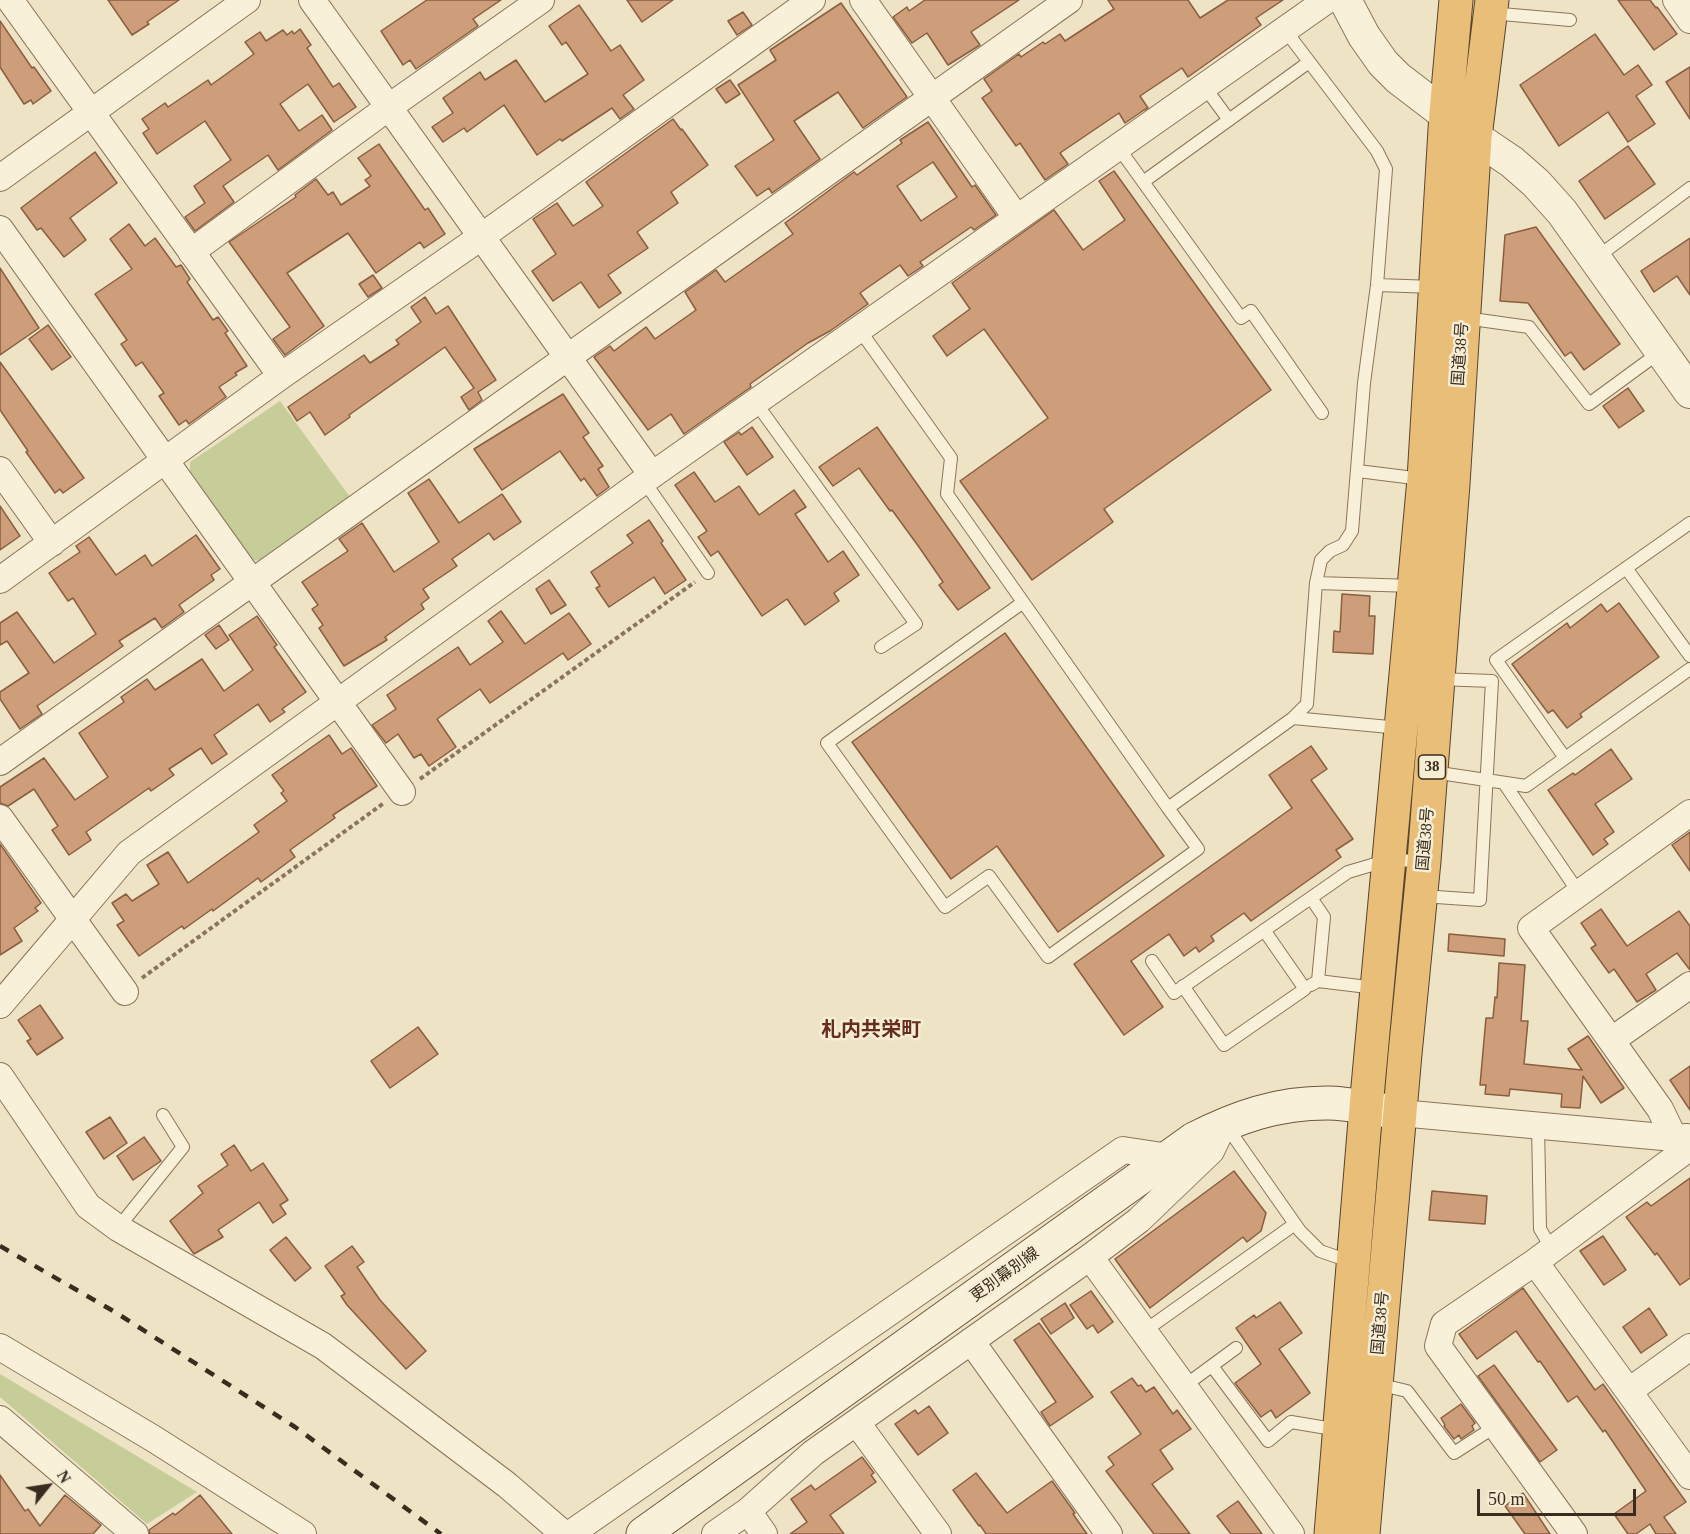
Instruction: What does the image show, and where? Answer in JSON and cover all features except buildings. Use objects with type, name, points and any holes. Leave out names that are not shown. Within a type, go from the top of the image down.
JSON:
[{"type":"highway","name":"国道38号","points":[[1363,1534],[1421,896],[1438,679],[1435,288],[1456,0]]},
{"type":"highway","name":"国道38号","points":[[1331,1534],[1366,1108],[1414,586],[1438,482],[1463,317],[1474,137],[1491,7]]},
{"type":"main road","name":"更別幕別線","points":[[643,1534],[1194,1139],[1224,1124],[1262,1110],[1327,1103],[1400,1113]]},
{"type":"street","points":[[10,0],[281,376]]},
{"type":"street","points":[[0,178],[247,0]]},
{"type":"street","points":[[312,0],[568,357],[648,478]]},
{"type":"street","points":[[191,252],[389,107],[542,0]]},
{"type":"street","points":[[0,580],[281,376],[481,237],[812,0]]},
{"type":"street","points":[[863,0],[1017,217]]},
{"type":"street","points":[[0,762],[1069,0]]},
{"type":"street","points":[[0,1005],[129,853],[648,478],[1327,0]]},
{"type":"street","points":[[1345,0],[1364,36],[1383,63],[1398,78],[1474,137],[1512,162],[1536,183],[1562,212],[1690,392]]},
{"type":"street","points":[[1676,0],[1690,20]]},
{"type":"street","points":[[0,229],[402,792]]},
{"type":"street","points":[[0,470],[52,543]]},
{"type":"street","points":[[1685,1141],[1531,928],[1690,813]]},
{"type":"street","points":[[0,818],[125,992]]},
{"type":"street","points":[[1612,1040],[1690,985]]},
{"type":"street","points":[[0,1076],[88,1206],[118,1228],[324,1346],[507,1485],[564,1534]]},
{"type":"street","points":[[1400,1113],[1685,1141]]},
{"type":"street","points":[[715,1534],[748,1511],[813,1454],[1139,1220],[1211,1151],[1224,1124]]},
{"type":"street","points":[[1574,1534],[1438,1346],[1444,1324],[1544,1255],[1685,1141]]},
{"type":"street","points":[[570,1534],[1123,1150],[1169,1157]]},
{"type":"street","points":[[1544,1255],[1629,1391],[1690,1476]]},
{"type":"street","points":[[1089,1257],[1291,1534]]},
{"type":"street","points":[[971,1341],[1109,1534]]},
{"type":"street","points":[[0,1347],[154,1438],[303,1534]]},
{"type":"street","points":[[1629,1391],[1690,1347]]},
{"type":"street","points":[[0,1419],[123,1527]]},
{"type":"street","points":[[857,1423],[938,1534]]},
{"type":"street","points":[[748,1511],[764,1534]]},
{"type":"lane","points":[[1491,7],[1570,20]]},
{"type":"lane","points":[[1168,808],[1293,718],[1307,704],[1316,583],[1321,560],[1330,551],[1343,545],[1352,531],[1364,383],[1377,285],[1386,169],[1377,151],[1285,30]]},
{"type":"lane","points":[[1143,182],[1309,62]]},
{"type":"lane","points":[[1204,86],[1229,120]]},
{"type":"lane","points":[[1118,147],[1241,318],[1251,311],[1322,413]]},
{"type":"lane","points":[[1595,258],[1690,188]]},
{"type":"lane","points":[[1377,285],[1435,288]]},
{"type":"lane","points":[[1463,317],[1529,327],[1589,404],[1661,352]]},
{"type":"lane","points":[[859,329],[951,458],[946,494],[1198,849],[1048,957],[988,876],[945,907],[827,743],[1022,603]]},
{"type":"lane","points":[[756,402],[916,624],[881,647]]},
{"type":"lane","points":[[1358,471],[1438,482]]},
{"type":"lane","points":[[648,478],[708,573]]},
{"type":"lane","points":[[1565,758],[1496,660],[1690,523]]},
{"type":"lane","points":[[1626,568],[1690,657]]},
{"type":"lane","points":[[1316,583],[1414,586]]},
{"type":"lane","points":[[1431,771],[1526,786],[1690,669]]},
{"type":"lane","points":[[1438,679],[1492,681],[1503,672]]},
{"type":"lane","points":[[1421,896],[1479,900],[1492,681]]},
{"type":"lane","points":[[1293,718],[1401,728]]},
{"type":"lane","points":[[1504,783],[1579,893]]},
{"type":"lane","points":[[1152,961],[1174,993],[1348,872],[1389,860],[1424,861]]},
{"type":"lane","points":[[1311,898],[1324,917],[1317,981]]},
{"type":"lane","points":[[1264,930],[1305,989]]},
{"type":"lane","points":[[1183,986],[1224,1045],[1317,981],[1377,988]]},
{"type":"lane","points":[[118,1228],[183,1147],[163,1115]]},
{"type":"lane","points":[[1224,1124],[1295,1224],[1320,1251],[1354,1262]]},
{"type":"lane","points":[[1538,1126],[1540,1229],[1544,1255]]},
{"type":"lane","points":[[1143,1332],[1295,1224]]},
{"type":"lane","points":[[1183,1387],[1236,1348]]},
{"type":"lane","points":[[1212,1366],[1268,1441],[1291,1422],[1340,1430]]},
{"type":"lane","points":[[1376,1384],[1407,1391],[1454,1453],[1496,1426]]},
{"type":"green space","points":[[280,401],[350,497],[261,561],[252,560],[190,471],[190,462]]},
{"type":"green space","points":[[0,1374],[197,1492],[147,1524],[0,1397]]},
{"type":"railway","points":[[0,1246],[115,1312],[295,1427],[441,1534]]},
{"type":"district","name":"札内共栄町","points":[[871,1031]]}]
